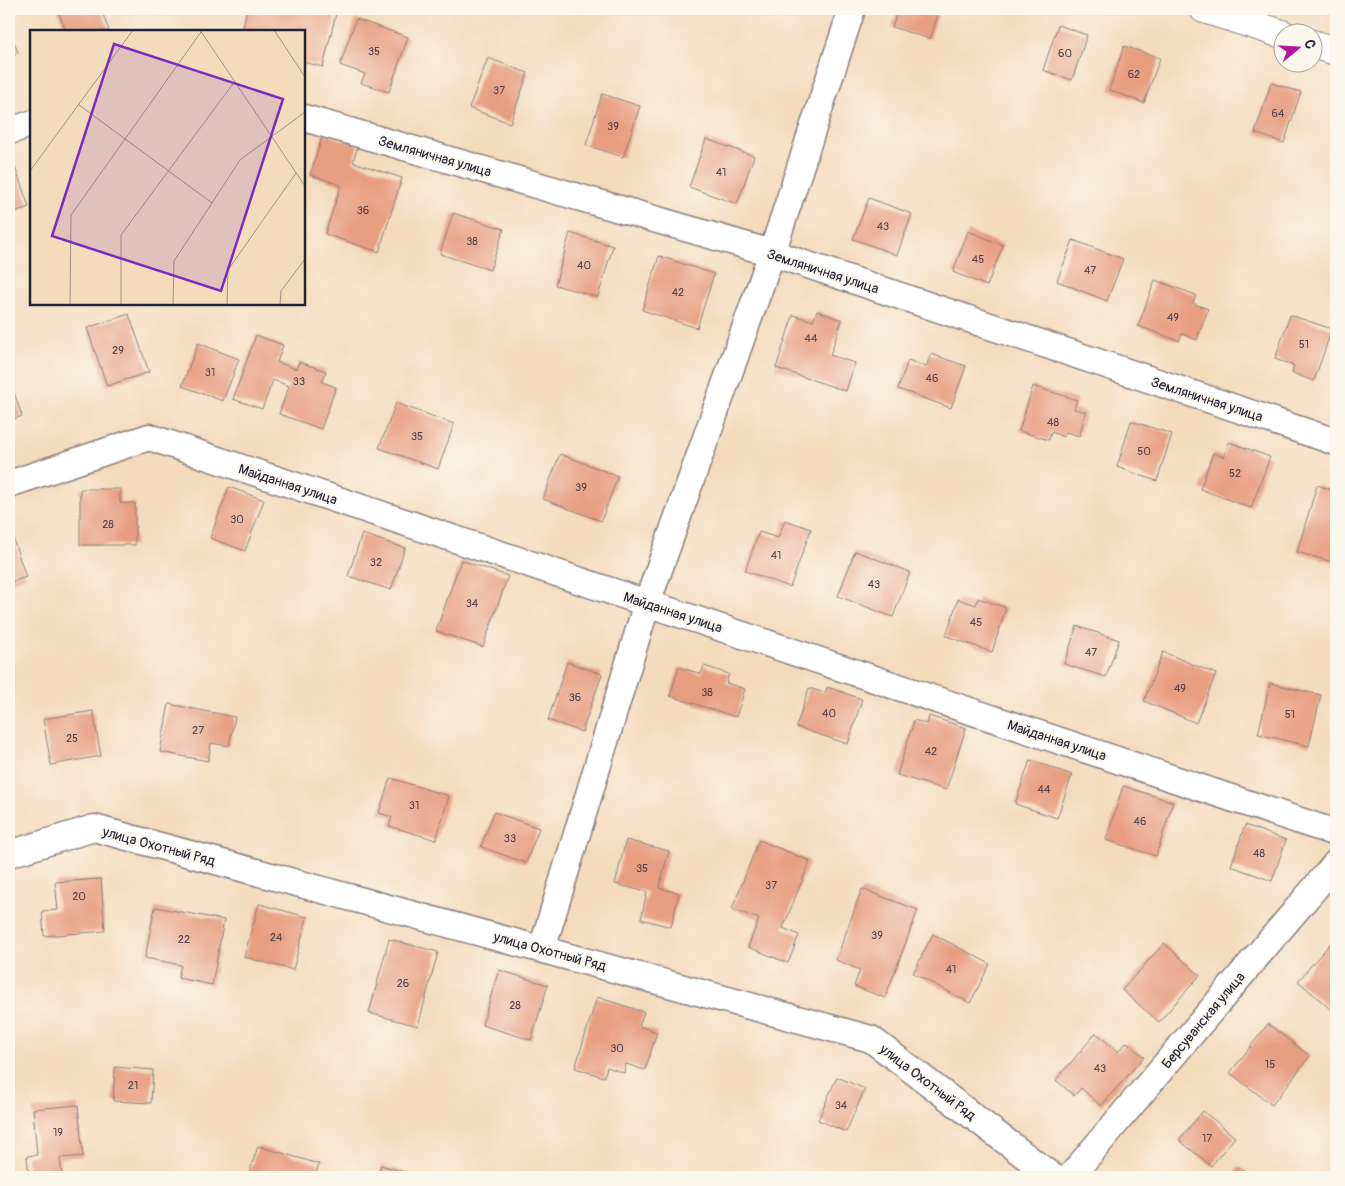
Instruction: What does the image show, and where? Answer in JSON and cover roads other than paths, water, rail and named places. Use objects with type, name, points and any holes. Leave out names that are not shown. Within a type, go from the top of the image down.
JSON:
[{"type":"street","points":[[542,949],[647,603],[772,253],[852,9]]},
{"type":"street","points":[[1204,9],[1272,31]]},
{"type":"street","points":[[1322,47],[1336,51]]},
{"type":"street","name":"Земляничная улица","points":[[305,118],[772,253],[1336,442]]},
{"type":"street","points":[[9,131],[30,124]]},
{"type":"street","name":"Майданная улица","points":[[9,484],[149,437],[1336,834]]},
{"type":"street","name":"улица Охотный Ряд","points":[[9,854],[94,828],[871,1039],[1052,1177]]},
{"type":"street","name":"Берсуванская улица","points":[[1070,1177],[1336,863]]}]
